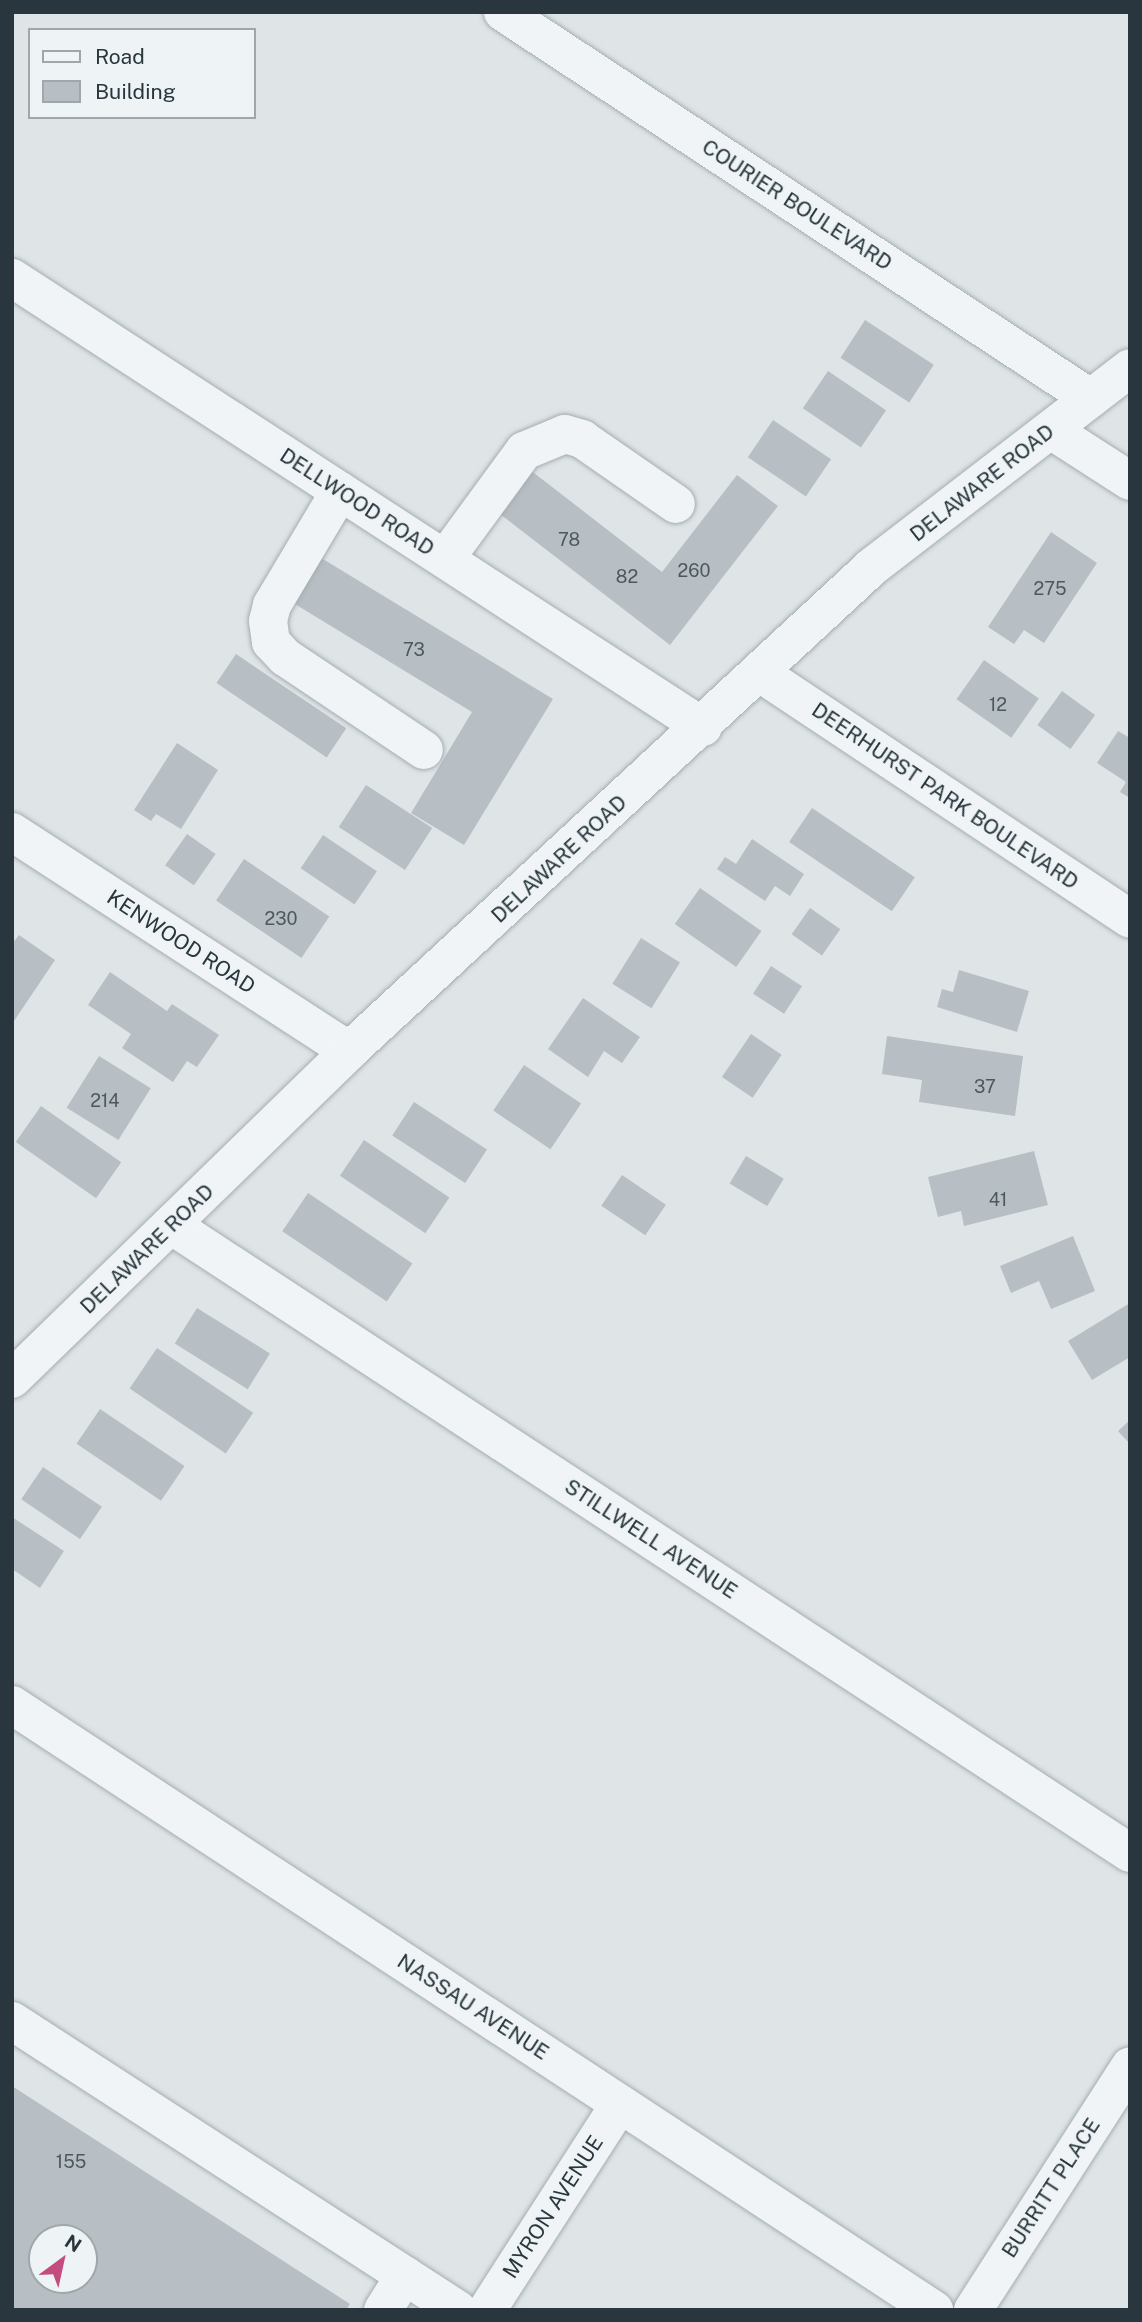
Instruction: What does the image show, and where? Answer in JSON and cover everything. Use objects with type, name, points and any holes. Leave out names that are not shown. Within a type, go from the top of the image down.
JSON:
[{"type":"street","name":"COURIER BOULEVARD","points":[[503,12],[1090,398]]},
{"type":"street","name":"DELLWOOD ROAD","points":[[12,278],[703,727]]},
{"type":"street","name":"DELAWARE ROAD","points":[[12,1379],[349,1051],[703,727],[873,566],[1130,368]]},
{"type":"street","points":[[1051,430],[1130,481]]},
{"type":"street","points":[[445,559],[524,451],[565,434],[582,439],[676,504]]},
{"type":"street","points":[[340,491],[272,604],[268,621],[271,642],[285,657],[424,750]]},
{"type":"street","name":"DEERHURST PARK BOULEVARD","points":[[760,673],[1130,919]]},
{"type":"street","name":"KENWOOD ROAD","points":[[12,832],[349,1051]]},
{"type":"street","name":"STILLWELL AVENUE","points":[[172,1225],[1130,1853]]},
{"type":"street","name":"NASSAU AVENUE","points":[[12,1705],[934,2310]]},
{"type":"street","points":[[12,2021],[458,2310]]},
{"type":"street","name":"BURRITT PLACE","points":[[973,2310],[1130,2066]]},
{"type":"street","name":"MYRON AVENUE","points":[[487,2310],[620,2104]]},
{"type":"street","points":[[383,2310],[405,2275]]},
{"type":"building","points":[[865,320],[934,365],[909,402],[840,358]]},
{"type":"building","points":[[828,371],[886,410],[861,447],[803,408]]},
{"type":"building","points":[[773,420],[831,459],[806,496],[748,457]]},
{"type":"building","points":[[525,466],[662,572],[737,475],[778,506],[670,645],[492,508]]},
{"type":"building","points":[[1051,532],[1097,563],[1044,643],[1024,630],[1014,644],[988,627]]},
{"type":"building","points":[[313,553],[553,699],[464,845],[411,813],[472,712],[285,598]]},
{"type":"building","points":[[236,654],[346,728],[327,757],[216,683]]},
{"type":"building","points":[[984,660],[1039,698],[1011,738],[956,699]]},
{"type":"building","points":[[1062,691],[1095,715],[1070,749],[1037,725]]},
{"type":"building","points":[[1118,731],[1130,738],[1130,798],[1120,792],[1126,782],[1097,763]]},
{"type":"building","points":[[177,743],[218,770],[181,829],[156,814],[151,821],[134,810]]},
{"type":"building","points":[[366,785],[432,828],[405,870],[339,827]]},
{"type":"building","points":[[812,808],[915,877],[892,911],[789,842]]},
{"type":"building","points":[[187,834],[216,854],[194,885],[165,865]]},
{"type":"building","points":[[323,835],[377,871],[355,905],[301,868]]},
{"type":"building","points":[[752,839],[804,874],[790,896],[775,886],[765,901],[717,869],[725,857],[736,864]]},
{"type":"building","points":[[244,859],[329,917],[301,958],[216,900]]},
{"type":"building","points":[[700,888],[761,931],[736,967],[675,924]]},
{"type":"building","points":[[810,908],[840,929],[822,955],[792,934]]},
{"type":"building","points":[[19,935],[55,960],[12,1024],[12,944]]},
{"type":"building","points":[[641,938],[680,962],[651,1008],[612,984]]},
{"type":"building","points":[[771,966],[802,986],[784,1014],[753,994]]},
{"type":"building","points":[[959,970],[1029,991],[1017,1032],[937,1007],[942,989],[953,992]]},
{"type":"building","points":[[110,972],[167,1011],[172,1004],[219,1035],[197,1067],[187,1061],[173,1082],[122,1048],[131,1034],[88,1005]]},
{"type":"building","points":[[583,998],[640,1037],[622,1063],[604,1051],[588,1077],[548,1049]]},
{"type":"building","points":[[751,1034],[782,1055],[753,1098],[722,1077]]},
{"type":"building","points":[[887,1036],[1023,1056],[1015,1116],[919,1102],[922,1080],[882,1074]]},
{"type":"building","points":[[99,1056],[151,1088],[118,1140],[67,1108]]},
{"type":"building","points":[[524,1065],[581,1104],[550,1149],[493,1111]]},
{"type":"building","points":[[414,1102],[487,1149],[465,1183],[392,1136]]},
{"type":"building","points":[[41,1106],[121,1162],[96,1198],[16,1142]]},
{"type":"building","points":[[364,1140],[449,1198],[425,1233],[340,1176]]},
{"type":"building","points":[[1034,1151],[1048,1205],[964,1226],[961,1211],[938,1217],[928,1177]]},
{"type":"building","points":[[746,1156],[784,1179],[767,1206],[730,1183]]},
{"type":"building","points":[[622,1175],[666,1205],[645,1235],[601,1206]]},
{"type":"building","points":[[308,1193],[412,1263],[387,1302],[282,1231]]},
{"type":"building","points":[[1073,1236],[1095,1291],[1051,1309],[1039,1281],[1011,1293],[1000,1266]]},
{"type":"building","points":[[1130,1303],[1130,1357],[1092,1380],[1068,1341]]},
{"type":"building","points":[[197,1308],[270,1354],[248,1389],[175,1344]]},
{"type":"building","points":[[157,1348],[253,1413],[226,1453],[130,1389]]},
{"type":"building","points":[[100,1409],[185,1466],[161,1501],[77,1444]]},
{"type":"building","points":[[1130,1420],[1130,1444],[1118,1431]]},
{"type":"building","points":[[43,1467],[102,1507],[80,1539],[21,1499]]},
{"type":"building","points":[[12,1517],[64,1551],[40,1588],[12,1569]]},
{"type":"building","points":[[12,2086],[350,2304],[346,2310],[12,2310]]}]
